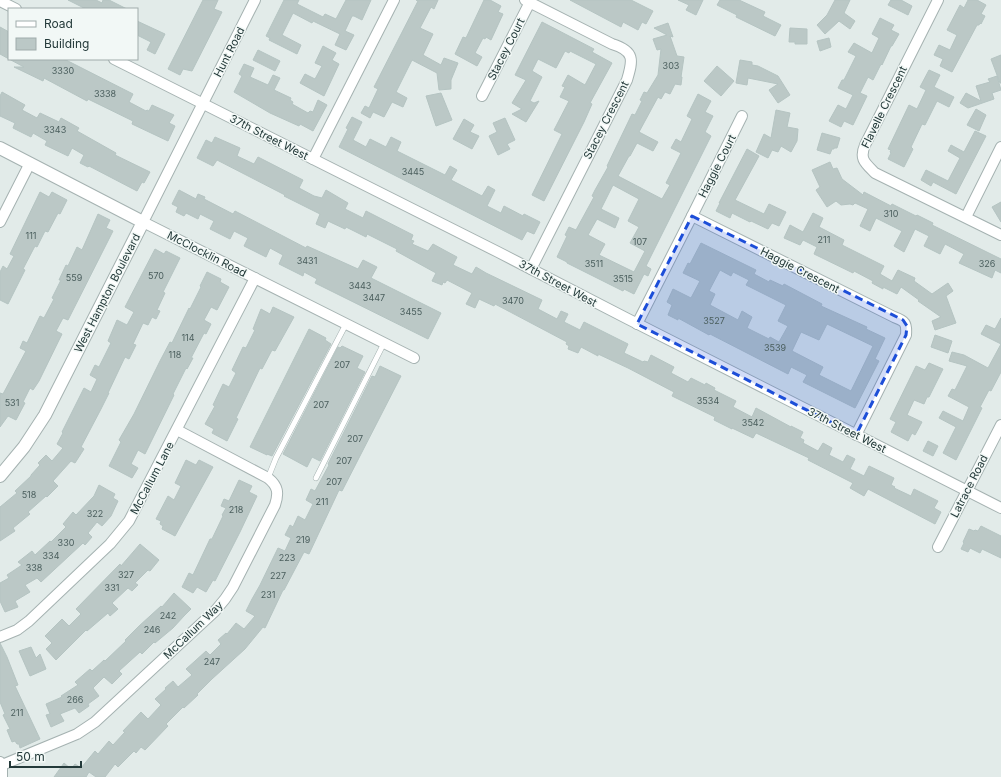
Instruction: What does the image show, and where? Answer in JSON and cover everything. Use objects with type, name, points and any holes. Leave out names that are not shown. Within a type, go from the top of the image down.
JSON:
[{"type":"street","name":"Hunt Road","points":[[203,104],[255,0]]},
{"type":"street","points":[[313,159],[394,0]]},
{"type":"street","name":"Flavelle Crescent","points":[[938,0],[862,152],[863,159],[874,173],[1001,235]]},
{"type":"street","points":[[0,1],[14,8]]},
{"type":"street","name":"Stacey Court","points":[[482,96],[527,1]]},
{"type":"street","name":"Stacey Crescent","points":[[527,1],[612,44],[623,47],[629,54],[632,61],[627,80],[531,269]]},
{"type":"street","name":"37th Street West","points":[[116,60],[1001,508]]},
{"type":"street","name":"West Hampton Boulevard","points":[[0,476],[24,447],[45,415],[203,104]]},
{"type":"street","name":"Haggie Court","points":[[692,216],[742,116]]},
{"type":"street","points":[[966,217],[1001,146]]},
{"type":"street","name":"McClocklin Road","points":[[0,148],[143,222],[414,358]]},
{"type":"street","points":[[0,222],[30,163]]},
{"type":"street","points":[[637,324],[692,216]]},
{"type":"street","name":"Haggie Crescent","points":[[692,216],[894,317],[903,320],[907,326],[906,335],[856,435]]},
{"type":"street","name":"McCallum Lane","points":[[0,638],[17,630],[30,621],[121,532],[137,508],[255,278]]},
{"type":"street","name":"Latrace Road","points":[[938,547],[1001,425]]},
{"type":"street","points":[[177,430],[268,478]]},
{"type":"street","name":"McCallum Way","points":[[1,764],[86,729],[215,611],[233,586],[275,505],[278,497],[278,489],[268,478]]},
{"type":"street","points":[[1,764],[2,777]]},
{"type":"lane","points":[[268,478],[276,458],[346,324]]},
{"type":"lane","points":[[316,478],[384,343]]},
{"type":"highlighted area","points":[[692,216],[903,320],[907,326],[906,335],[856,435],[637,324]]},
{"type":"building","points":[[68,0],[96,0],[102,3],[103,0],[109,0],[125,8],[84,8]]},
{"type":"building","points":[[203,0],[218,0],[214,9],[222,12],[192,71],[183,69],[180,75],[168,69]]},
{"type":"building","points":[[284,0],[299,0],[297,4],[323,17],[325,14],[336,19],[346,0],[371,0],[362,20],[352,16],[345,31],[354,35],[346,50],[335,45],[340,34],[313,21],[312,23],[293,13],[282,35],[301,45],[297,54],[269,40],[270,38],[266,36]]},
{"type":"building","points":[[416,0],[438,0],[434,9],[431,7],[420,28],[433,34],[423,55],[441,65],[444,58],[458,63],[451,80],[451,89],[439,90],[437,73],[412,60],[396,92],[407,98],[403,107],[392,102],[384,117],[373,112],[370,118],[361,113],[365,106],[369,108],[378,89],[374,87],[418,1]]},
{"type":"building","points":[[484,0],[490,0],[501,6],[498,12],[503,14],[491,40],[486,37],[485,39],[483,38],[475,53],[482,57],[477,66],[455,54],[463,37],[466,38]]},
{"type":"building","points":[[570,0],[631,0],[653,11],[646,24],[642,22],[638,30],[623,22],[621,27]]},
{"type":"building","points":[[678,0],[703,0],[696,15],[686,10],[689,5]]},
{"type":"building","points":[[720,0],[739,0],[765,12],[763,16],[781,25],[775,36],[736,17],[737,15],[717,5]]},
{"type":"building","points":[[835,0],[850,0],[844,13],[855,21],[850,29],[839,21],[825,34],[817,25],[827,15]]},
{"type":"building","points":[[891,0],[901,0],[912,6],[908,15],[888,5]]},
{"type":"building","points":[[968,0],[977,0],[986,5],[981,14],[985,16],[981,24],[980,23],[977,25],[952,72],[940,66],[943,59],[934,55],[939,45],[950,50],[957,35],[947,30],[960,5],[964,8]]},
{"type":"building","points":[[880,18],[894,25],[891,30],[899,34],[873,80],[868,77],[860,93],[867,96],[853,125],[844,121],[841,127],[829,121],[838,105],[846,109],[853,95],[838,88],[842,80],[844,80],[856,56],[848,52],[854,43],[872,53],[879,38],[872,34]]},
{"type":"building","points":[[138,21],[165,34],[155,54],[147,50],[151,42],[138,36]]},
{"type":"building","points":[[542,22],[594,49],[592,52],[612,63],[590,103],[592,104],[584,122],[544,201],[532,195],[562,134],[554,130],[569,101],[560,97],[565,87],[562,86],[568,75],[585,85],[596,64],[570,51],[569,53],[565,51],[556,68],[538,59],[532,71],[542,77],[530,101],[534,103],[539,101],[526,122],[512,114],[522,109],[512,103],[526,80],[515,75]]},
{"type":"building","points":[[668,23],[673,37],[670,36],[677,56],[684,57],[681,85],[675,84],[670,94],[665,92],[661,99],[658,97],[639,132],[658,142],[653,151],[637,143],[618,176],[662,199],[670,185],[666,183],[681,153],[671,148],[676,139],[681,142],[692,119],[687,116],[698,94],[711,101],[705,112],[713,116],[705,132],[711,136],[646,266],[651,269],[648,276],[644,274],[634,294],[624,289],[623,291],[557,257],[567,236],[565,235],[569,227],[576,230],[594,197],[592,196],[608,167],[607,166],[632,114],[635,115],[642,101],[640,100],[644,92],[647,93],[658,75],[661,49],[657,50],[653,39],[667,35],[654,28]],"holes":[[[613,185],[639,199],[628,221],[639,227],[630,243],[645,251],[634,272],[599,255],[605,244],[588,235],[597,219],[615,228],[619,218],[601,209]]]},
{"type":"building","points":[[0,27],[8,31],[8,58],[0,54]]},
{"type":"building","points":[[790,28],[807,29],[807,44],[795,44],[795,42],[789,42]]},
{"type":"building","points":[[829,38],[831,47],[820,51],[817,41]]},
{"type":"building","points":[[323,46],[336,53],[332,60],[339,64],[324,96],[300,83],[305,74],[315,79],[322,66],[315,63]]},
{"type":"building","points":[[258,50],[280,61],[275,71],[253,60]]},
{"type":"building","points":[[1001,55],[1001,83],[1000,83],[991,59]]},
{"type":"building","points":[[11,60],[66,60],[133,94],[129,102],[146,111],[149,111],[152,105],[174,115],[169,123],[175,126],[168,141],[132,124],[133,121],[88,99],[87,101],[44,78],[43,81],[14,67],[24,67]]},
{"type":"building","points":[[740,60],[752,62],[752,65],[758,66],[778,76],[790,95],[778,103],[769,90],[778,84],[748,78],[747,85],[736,83]]},
{"type":"building","points":[[244,64],[254,68],[250,77],[268,85],[273,75],[280,78],[274,90],[291,98],[290,100],[293,102],[292,104],[308,113],[310,111],[313,112],[318,100],[327,105],[313,131],[300,124],[299,126],[270,113],[234,92],[242,76],[239,74]]},
{"type":"building","points":[[717,66],[734,81],[721,96],[704,81]]},
{"type":"building","points":[[929,70],[940,75],[934,87],[954,97],[949,107],[937,101],[925,125],[922,124],[911,147],[913,149],[904,167],[888,159],[891,150],[888,149],[909,105],[917,109],[926,90],[920,87]]},
{"type":"building","points":[[997,76],[1001,90],[992,93],[994,99],[968,108],[960,103],[966,93],[981,101],[976,86],[990,82],[988,79]]},
{"type":"building","points":[[2,92],[25,105],[22,110],[37,118],[40,113],[59,122],[61,118],[79,128],[77,131],[116,153],[115,155],[150,172],[144,183],[142,182],[137,191],[89,166],[88,167],[80,163],[84,155],[72,148],[68,156],[45,145],[47,141],[33,133],[31,137],[13,128],[15,123],[0,116],[0,96]]},
{"type":"building","points":[[441,93],[452,120],[436,126],[426,96]]},
{"type":"building","points":[[976,109],[986,115],[979,131],[967,125]]},
{"type":"building","points":[[776,110],[790,113],[787,127],[798,129],[797,141],[791,152],[781,146],[778,152],[772,150],[768,158],[756,152],[764,134],[771,138]]},
{"type":"building","points":[[352,117],[362,122],[353,140],[366,147],[370,139],[386,147],[391,137],[401,142],[397,151],[445,175],[450,166],[457,170],[451,180],[482,196],[488,186],[495,190],[487,206],[501,213],[504,206],[523,216],[524,214],[540,222],[534,234],[527,231],[522,240],[339,147]]},
{"type":"building","points":[[505,118],[515,140],[507,144],[510,149],[498,155],[489,136],[497,132],[493,123]]},
{"type":"building","points":[[464,119],[474,125],[470,132],[479,136],[472,149],[453,139]]},
{"type":"building","points":[[975,131],[986,136],[956,194],[933,182],[931,186],[921,180],[926,170],[948,181],[960,158],[948,151],[951,145],[964,152]]},
{"type":"building","points":[[822,133],[840,138],[837,148],[832,149],[830,154],[817,150]]},
{"type":"building","points":[[215,137],[240,148],[237,156],[254,164],[258,157],[303,180],[299,188],[314,196],[322,198],[326,190],[348,203],[345,209],[363,218],[366,211],[413,235],[411,240],[414,241],[412,244],[428,251],[433,244],[457,257],[453,265],[472,274],[476,267],[542,300],[538,309],[557,319],[561,311],[568,314],[564,322],[580,330],[584,322],[628,344],[624,353],[643,362],[648,362],[651,355],[674,367],[671,373],[688,382],[691,378],[715,388],[714,390],[736,401],[733,407],[752,417],[756,408],[803,432],[800,438],[804,440],[803,443],[818,451],[823,443],[832,448],[829,455],[843,462],[847,455],[855,459],[850,469],[864,476],[869,466],[894,478],[891,485],[895,487],[894,488],[911,496],[914,489],[938,501],[934,508],[941,512],[935,524],[868,489],[864,496],[850,488],[853,483],[808,460],[809,458],[756,433],[753,438],[714,420],[715,417],[672,396],[674,392],[628,368],[598,354],[598,356],[581,347],[578,353],[568,349],[569,346],[566,344],[567,342],[495,304],[494,306],[479,299],[475,308],[466,304],[472,293],[447,280],[445,283],[443,282],[442,285],[432,281],[436,273],[396,251],[397,249],[367,234],[366,237],[346,227],[345,229],[328,221],[325,228],[316,224],[320,214],[217,160],[213,166],[197,158],[206,140],[212,143]]},
{"type":"building","points":[[747,149],[759,156],[735,200],[764,214],[769,204],[786,212],[779,226],[772,223],[768,229],[732,213],[730,218],[716,211]]},
{"type":"building","points":[[830,162],[833,169],[837,168],[842,179],[863,195],[864,192],[891,206],[892,204],[916,216],[917,215],[933,223],[932,225],[1001,259],[1001,273],[995,270],[992,278],[959,263],[964,254],[945,244],[940,254],[924,246],[929,236],[915,229],[904,252],[894,246],[902,231],[876,218],[870,231],[860,226],[868,209],[855,203],[853,205],[841,205],[836,201],[827,207],[816,190],[820,187],[812,170]]},
{"type":"building","points":[[179,190],[196,199],[198,194],[205,197],[204,199],[233,214],[235,211],[306,248],[307,246],[358,269],[363,260],[377,267],[371,278],[441,313],[428,339],[315,283],[317,279],[304,272],[303,276],[279,264],[283,255],[270,248],[266,257],[244,246],[248,238],[234,231],[230,239],[210,229],[214,221],[200,214],[198,219],[186,213],[184,216],[176,212],[178,207],[172,204]]},
{"type":"building","points":[[40,192],[49,197],[52,192],[67,200],[48,232],[45,231],[37,247],[35,246],[8,304],[0,300],[0,272],[3,266],[7,269],[14,256],[10,254]]},
{"type":"building","points":[[1001,202],[1001,222],[992,207]]},
{"type":"building","points":[[813,213],[823,218],[819,227],[844,240],[842,245],[884,266],[880,274],[892,281],[898,270],[915,278],[914,281],[932,294],[948,283],[953,291],[946,296],[956,323],[935,330],[932,321],[941,317],[901,287],[897,294],[883,287],[883,289],[872,283],[873,281],[854,271],[853,273],[814,254],[817,247],[803,240],[800,245],[784,238],[790,225],[803,232]]},
{"type":"building","points":[[98,214],[110,220],[106,228],[113,231],[68,320],[63,318],[56,331],[62,334],[39,381],[33,390],[30,388],[23,402],[25,403],[16,420],[8,416],[0,427],[0,393],[3,394],[26,351],[20,348],[23,341],[27,343],[40,316],[44,318],[54,299],[52,298],[61,280],[59,280],[66,265],[68,266],[77,247],[82,250]]},
{"type":"building","points":[[701,243],[756,270],[754,274],[769,282],[770,280],[783,286],[784,284],[822,304],[821,306],[867,327],[866,329],[885,338],[875,359],[879,361],[855,408],[803,382],[807,375],[791,367],[788,374],[678,318],[678,320],[668,315],[672,305],[667,302],[673,289],[691,298],[700,281],[683,273],[688,263],[690,264]],"holes":[[[720,270],[731,276],[733,272],[749,280],[746,285],[786,305],[778,321],[788,326],[779,342],[770,337],[769,339],[747,328],[752,317],[742,311],[738,320],[710,305],[715,294],[709,291]],[[827,324],[873,346],[851,391],[819,375],[823,367],[792,351],[801,332],[819,340]]]},
{"type":"building","points":[[155,249],[164,254],[166,251],[180,258],[163,292],[165,293],[157,310],[160,311],[156,319],[152,317],[148,325],[143,323],[133,344],[136,345],[129,359],[125,357],[109,393],[81,447],[84,449],[75,463],[71,461],[53,481],[58,486],[28,512],[30,514],[13,528],[15,531],[0,541],[0,507],[17,493],[15,491],[31,476],[40,465],[38,463],[46,455],[52,461],[63,448],[57,444],[63,433],[62,432],[84,388],[91,392],[97,379],[90,375],[95,365],[99,367],[111,343],[108,341],[117,320],[127,325],[134,312],[125,307]]},
{"type":"building","points":[[207,272],[221,279],[220,282],[229,287],[217,310],[211,307],[204,320],[211,324],[206,334],[204,333],[191,358],[193,358],[187,369],[186,368],[173,394],[174,395],[145,454],[138,450],[131,464],[138,468],[132,478],[109,466],[121,442],[119,440],[134,414],[170,342],[172,343],[189,308],[190,309]]},
{"type":"building","points":[[273,307],[294,317],[275,351],[272,350],[262,369],[260,368],[236,418],[238,419],[227,441],[212,433],[214,429],[205,424],[215,406],[213,405],[223,384],[229,387],[236,373],[232,370],[243,347],[246,348],[255,330],[253,329],[261,309],[270,314]]},
{"type":"building","points":[[1001,318],[1001,344],[981,334],[986,325],[995,329]]},
{"type":"building","points":[[309,329],[326,338],[325,340],[331,344],[272,456],[267,455],[250,447]]},
{"type":"building","points":[[935,335],[952,341],[948,353],[931,347]]},
{"type":"building","points":[[1001,344],[1001,372],[991,391],[989,390],[980,407],[982,408],[956,460],[943,453],[956,427],[939,418],[943,411],[963,421],[969,407],[948,396],[952,389],[955,390],[967,366],[949,361],[952,352],[964,355],[988,368]]},
{"type":"building","points":[[342,346],[363,356],[357,368],[365,372],[320,461],[312,457],[307,467],[283,454],[338,347],[340,348]]},
{"type":"building","points":[[929,363],[943,369],[924,404],[914,400],[907,415],[922,422],[915,435],[912,433],[908,441],[891,432],[896,422],[890,419],[916,366],[925,370]]},
{"type":"building","points":[[380,366],[401,376],[342,491],[339,490],[309,554],[304,552],[283,590],[265,628],[263,627],[245,649],[166,724],[168,726],[145,750],[141,747],[136,753],[134,751],[118,767],[115,764],[105,777],[96,777],[89,772],[86,777],[54,777],[64,763],[71,769],[75,764],[81,768],[95,751],[98,754],[109,741],[113,745],[125,732],[123,731],[141,712],[148,719],[161,705],[155,699],[166,689],[165,688],[173,681],[178,687],[192,675],[186,669],[206,651],[210,655],[221,644],[218,640],[226,633],[227,634],[236,623],[244,629],[255,616],[246,611],[252,599],[278,548],[285,551],[291,538],[285,535],[290,525],[293,527],[298,516],[305,520],[313,504],[306,500],[311,489],[315,491],[372,376],[375,377]]},
{"type":"building","points":[[928,441],[938,446],[933,456],[923,451]]},
{"type":"building","points":[[186,460],[196,465],[199,460],[213,467],[175,536],[162,529],[163,526],[160,524],[161,521],[156,519],[168,496],[174,500],[181,486],[175,483]]},
{"type":"building","points":[[239,480],[252,486],[249,492],[257,496],[215,581],[213,580],[206,592],[197,587],[193,593],[182,587],[189,573],[193,575],[223,516],[222,515],[226,508],[221,506],[224,499],[229,501]]},
{"type":"building","points":[[99,485],[115,494],[113,498],[118,501],[111,516],[102,526],[97,522],[88,533],[92,537],[85,545],[83,543],[41,582],[37,578],[25,585],[30,592],[15,601],[18,607],[5,612],[0,601],[0,583],[9,578],[7,575],[22,565],[18,562],[32,551],[35,555],[50,541],[51,542],[66,527],[63,524],[73,512],[76,515],[94,496]]},
{"type":"building","points":[[981,526],[1001,536],[1001,558],[982,549],[980,553],[970,548],[968,552],[961,549],[969,529],[978,531]]},
{"type":"building","points":[[140,544],[159,560],[150,571],[148,570],[135,583],[138,585],[132,591],[128,588],[112,603],[118,609],[110,616],[108,613],[87,631],[86,630],[56,660],[46,649],[52,643],[45,636],[62,619],[69,626],[81,614],[76,609],[120,564],[121,566]]},
{"type":"building","points":[[174,593],[191,609],[173,628],[155,643],[154,642],[142,654],[140,652],[119,671],[122,674],[112,684],[104,677],[93,688],[99,696],[88,704],[89,706],[79,713],[75,708],[60,714],[64,721],[51,727],[46,715],[50,714],[46,704],[62,697],[61,696],[78,685],[75,682],[90,669],[92,671],[104,660],[105,661],[139,626],[161,606],[162,607]]},
{"type":"building","points":[[0,643],[18,685],[15,686],[40,739],[20,748],[19,744],[15,741],[12,742],[7,730],[10,729],[3,715],[5,714],[0,702]]},
{"type":"building","points":[[31,647],[36,658],[40,654],[46,669],[30,676],[19,651]]}]
